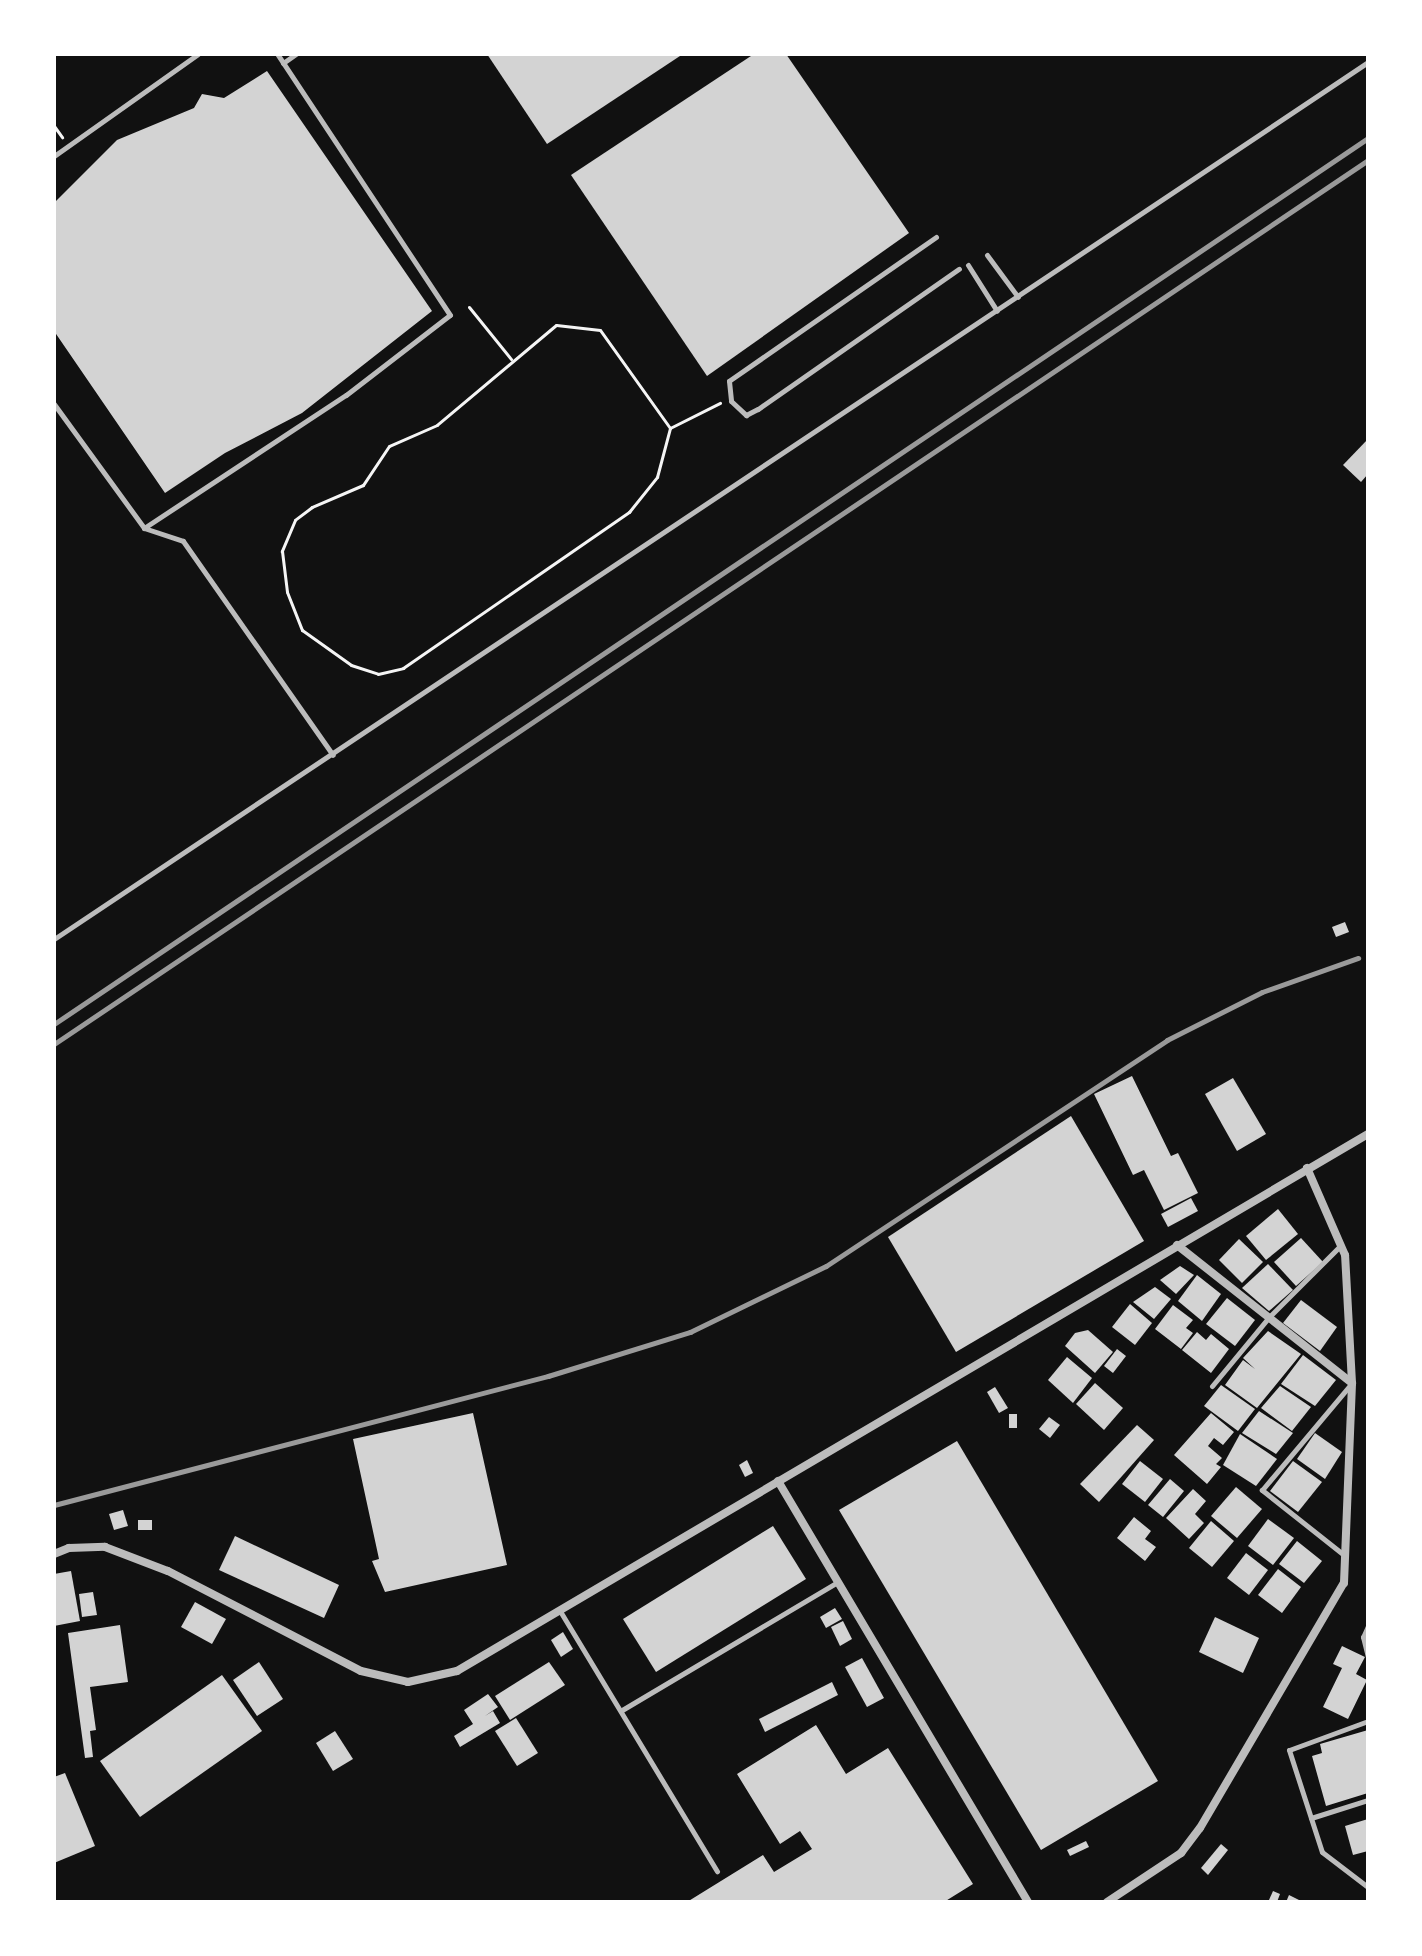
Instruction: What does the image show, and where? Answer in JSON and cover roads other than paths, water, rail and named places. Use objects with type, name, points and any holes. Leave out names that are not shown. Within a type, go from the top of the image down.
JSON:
[{"type":"street","points":[[54,1554],[105,1547],[168,1571],[361,1671],[408,1682],[457,1671],[1368,1134]]},
{"type":"street","points":[[1107,1902],[1181,1853],[1200,1828],[1344,1583],[1352,1383],[1342,1245],[1307,1168]]},
{"type":"street","points":[[1177,1245],[1352,1383]]},
{"type":"street","points":[[778,1481],[1028,1902]]},
{"type":"lane","points":[[54,156],[198,54]]},
{"type":"lane","points":[[144,528],[346,395],[449,319],[448,304],[277,54]]},
{"type":"lane","points":[[283,63],[296,54]]},
{"type":"lane","points":[[54,939],[1368,62]]},
{"type":"lane","points":[[936,237],[729,381],[730,397],[746,415],[758,409],[959,269]]},
{"type":"lane","points":[[987,255],[1018,297]]},
{"type":"lane","points":[[968,265],[997,311]]},
{"type":"lane","points":[[54,404],[144,528],[183,541],[333,755]]},
{"type":"lane","points":[[1212,1386],[1269,1317],[1342,1245]]},
{"type":"lane","points":[[1344,1555],[1262,1490],[1352,1383]]},
{"type":"lane","points":[[622,1710],[838,1582]]},
{"type":"lane","points":[[559,1610],[717,1871]]},
{"type":"lane","points":[[1368,1626],[1363,1637],[1368,1657]]},
{"type":"lane","points":[[1368,1721],[1289,1750],[1322,1852],[1368,1887]]},
{"type":"lane","points":[[1311,1818],[1368,1800]]},
{"type":"railway","points":[[54,1024],[1368,138]]},
{"type":"railway","points":[[54,1044],[1368,160]]},
{"type":"railway","points":[[54,1505],[548,1376],[690,1332],[826,1266],[1167,1040],[1262,992],[1358,958]]}]
